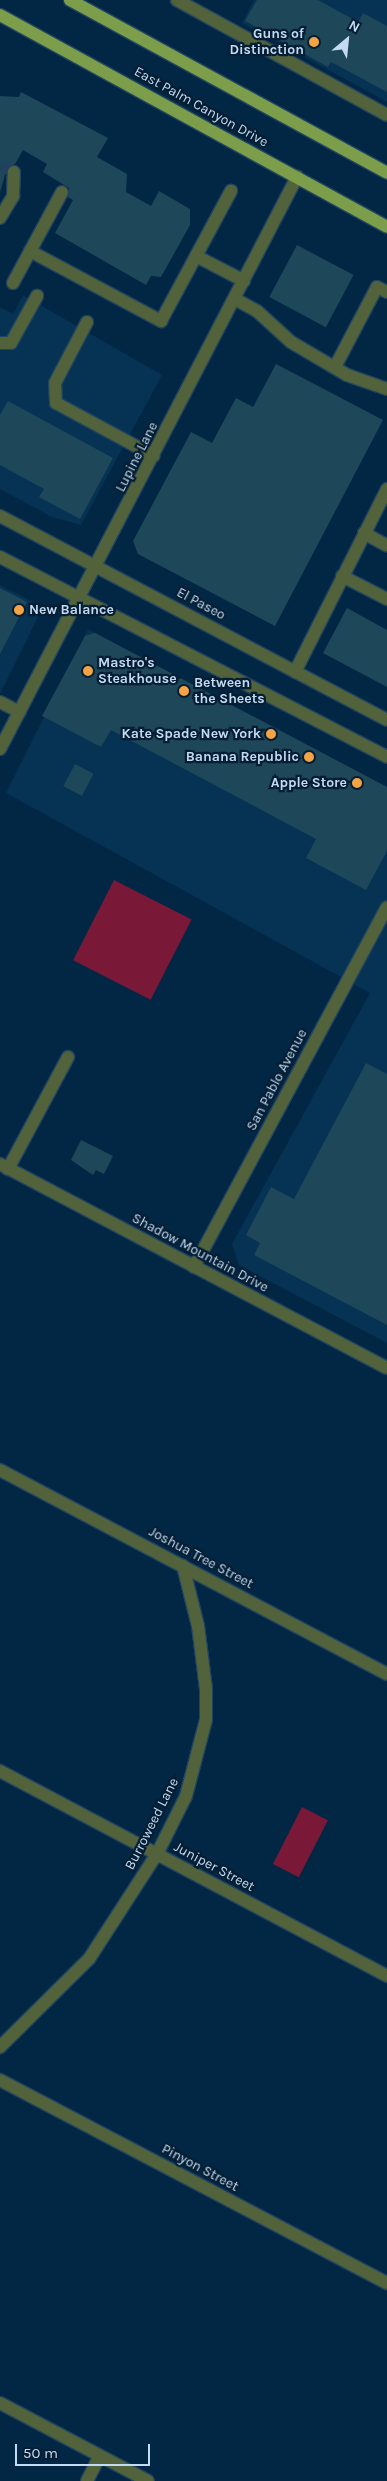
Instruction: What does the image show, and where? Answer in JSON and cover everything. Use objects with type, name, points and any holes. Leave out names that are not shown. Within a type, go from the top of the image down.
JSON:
[{"type":"main road","points":[[70,0],[387,173]]},
{"type":"main road","name":"East Palm Canyon Drive","points":[[0,15],[387,226]]},
{"type":"street","points":[[177,0],[387,115]]},
{"type":"street","points":[[0,218],[13,196],[14,172]]},
{"type":"street","name":"Lupine Lane","points":[[0,749],[97,566],[297,177]]},
{"type":"street","points":[[30,251],[162,321],[231,191]]},
{"type":"street","points":[[13,283],[62,192]]},
{"type":"street","points":[[196,256],[244,281]]},
{"type":"street","points":[[335,367],[378,287],[387,292]]},
{"type":"street","points":[[0,342],[11,343],[37,296]]},
{"type":"street","points":[[235,299],[257,311],[291,342],[335,367],[386,388]]},
{"type":"street","points":[[87,322],[55,383],[56,403],[154,456]]},
{"type":"street","points":[[296,672],[324,623],[342,576],[387,489]]},
{"type":"street","name":"El Paseo","points":[[0,516],[387,720]]},
{"type":"street","points":[[364,533],[387,546]]},
{"type":"street","points":[[0,557],[81,596],[387,757]]},
{"type":"street","points":[[342,576],[387,599]]},
{"type":"street","points":[[0,702],[20,712]]},
{"type":"street","name":"San Pablo Avenue","points":[[194,1267],[387,907]]},
{"type":"street","points":[[4,1166],[68,1057]]},
{"type":"street","name":"Shadow Mountain Drive","points":[[4,1166],[387,1368]]},
{"type":"street","name":"Joshua Tree Street","points":[[0,1470],[387,1674]]},
{"type":"street","name":"Burroweed Lane","points":[[0,2047],[89,1959],[158,1854],[186,1796],[206,1720],[198,1626],[184,1566]]},
{"type":"street","name":"Juniper Street","points":[[0,1771],[387,1976]]},
{"type":"street","name":"Pinyon Street","points":[[0,2080],[387,2283]]},
{"type":"street","points":[[0,2403],[148,2481]]},
{"type":"street","points":[[87,2481],[100,2456]]},
{"type":"shaded area","points":[[254,0],[387,0],[387,102],[242,23]]},
{"type":"shaded area","points":[[23,295],[162,375],[81,525],[52,517],[0,489],[0,307],[13,314]]},
{"type":"shaded area","points":[[0,585],[43,607],[0,694]]},
{"type":"shaded area","points":[[88,629],[387,787],[387,1343],[239,1265],[232,1244],[370,993],[6,793]]},
{"type":"shaded area","points":[[114,880],[192,919],[151,1000],[73,960]]},
{"type":"shaded area","points":[[302,1807],[328,1820],[299,1877],[273,1864]]},
{"type":"building","points":[[257,0],[318,0],[358,22],[363,13],[387,26],[387,92],[331,62],[328,67],[245,21]]},
{"type":"building","points":[[21,92],[108,138],[97,157],[127,174],[126,192],[151,206],[159,191],[190,209],[190,225],[161,277],[151,276],[146,285],[55,233],[73,200],[68,197],[69,188],[43,172],[47,164],[23,150],[15,164],[7,168],[0,192],[0,96],[19,97]]},
{"type":"building","points":[[297,245],[354,275],[326,327],[269,297]]},
{"type":"building","points":[[276,364],[383,420],[275,626],[138,554],[133,541],[191,432],[212,443],[236,398],[253,407]]},
{"type":"building","points":[[8,401],[113,458],[80,519],[39,497],[44,489],[0,465],[0,415]]},
{"type":"building","points":[[0,588],[27,602],[0,654]]},
{"type":"building","points":[[347,608],[387,630],[387,687],[323,653]]},
{"type":"building","points":[[95,633],[387,787],[387,851],[366,890],[306,858],[316,839],[111,730],[101,747],[42,716],[85,636]]},
{"type":"building","points":[[75,764],[94,774],[82,796],[63,786]]},
{"type":"building","points":[[366,1063],[387,1074],[387,1325],[254,1255],[260,1243],[246,1235],[271,1187],[294,1199]]},
{"type":"building","points":[[81,1140],[113,1156],[104,1174],[96,1170],[93,1175],[71,1160]]},
{"type":"tunnel","points":[[0,164],[14,172]]},
{"type":"place","name":"Guns of Distinction","points":[[314,42]]},
{"type":"place","name":"New Balance","points":[[19,610]]},
{"type":"place","name":"Mastro's Steakhouse","points":[[88,671]]},
{"type":"place","name":"Between the Sheets","points":[[184,691]]},
{"type":"place","name":"Kate Spade New York","points":[[271,734]]},
{"type":"place","name":"Banana Republic","points":[[309,757]]},
{"type":"place","name":"Apple Store","points":[[357,783]]}]
